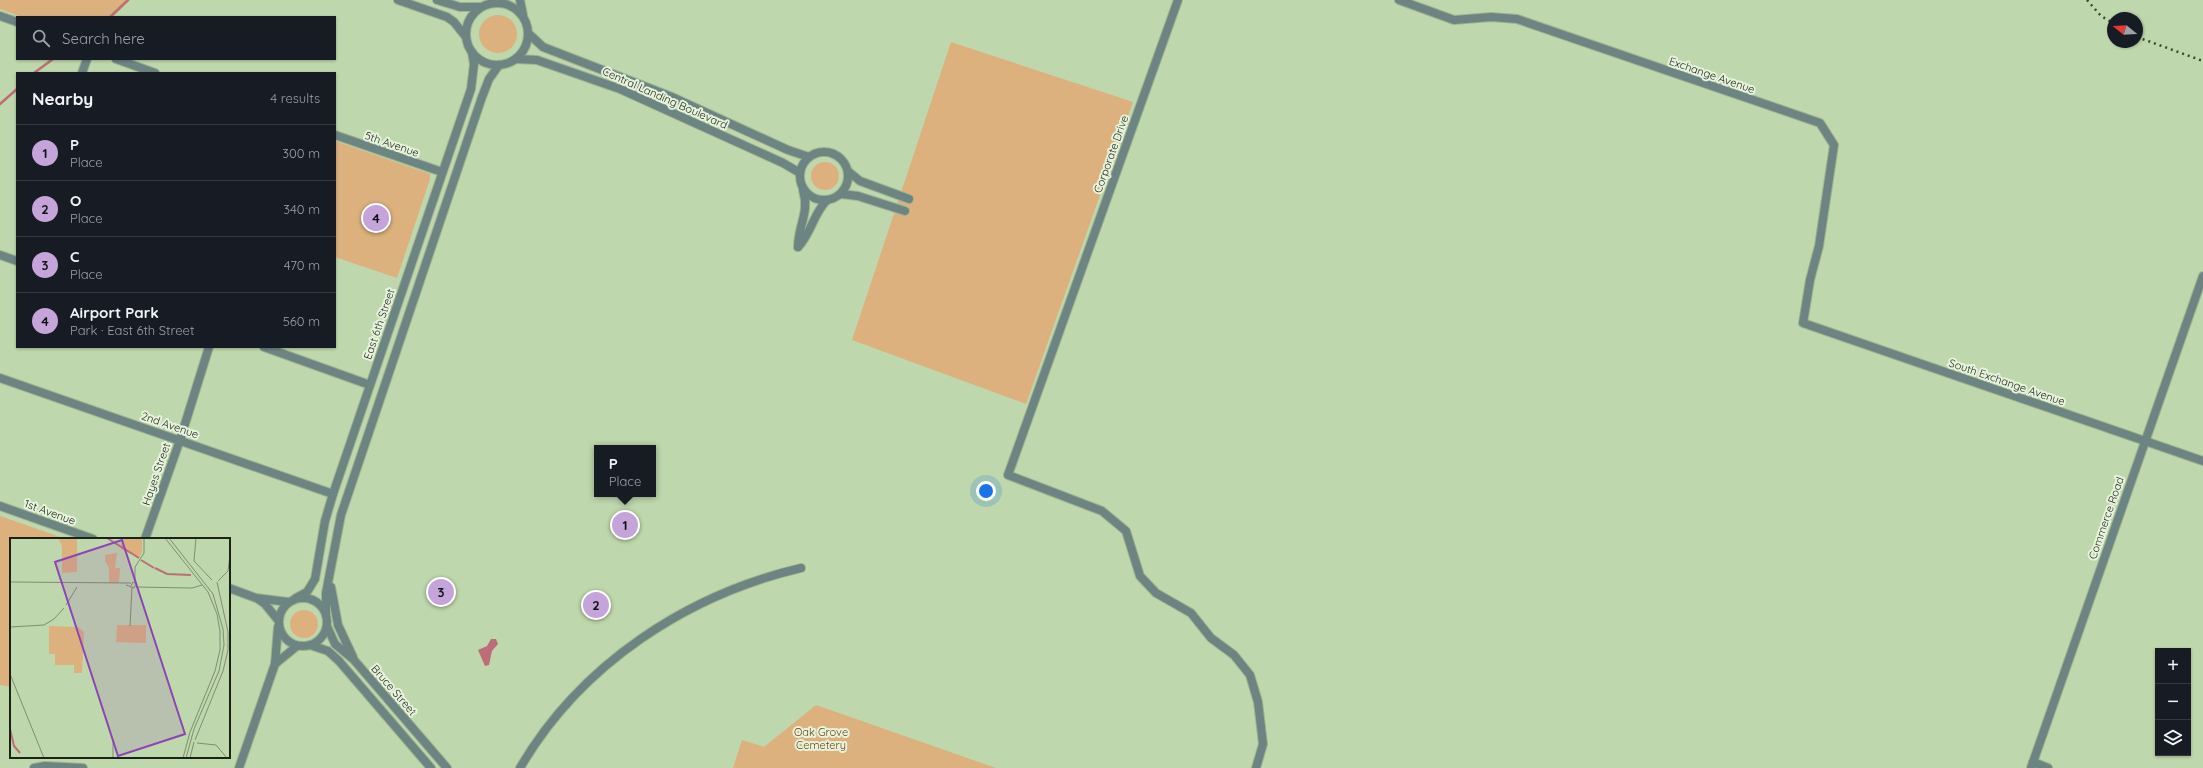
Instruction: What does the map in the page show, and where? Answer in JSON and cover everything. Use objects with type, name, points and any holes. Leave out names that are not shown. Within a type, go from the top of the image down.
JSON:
[{"type":"street","points":[[398,0],[447,17],[454,22],[466,37],[472,52],[479,59],[488,64],[499,65],[516,59],[523,52],[529,34],[520,0]]},
{"type":"street","points":[[437,0],[460,7],[481,7],[494,2],[510,5],[523,16]]},
{"type":"street","name":"Corporate Drive","points":[[1178,0],[1064,314],[1008,475],[1102,511],[1126,531],[1140,576],[1156,593],[1191,613],[1211,638],[1234,655],[1250,675],[1258,702],[1263,744],[1256,768]]},
{"type":"street","name":"Exchange Avenue","points":[[1399,0],[1454,20],[1491,17],[1516,19],[1820,123],[1834,145],[1819,246],[1810,280],[1803,323]]},
{"type":"street","points":[[466,37],[471,17],[481,7]]},
{"type":"street","points":[[0,16],[16,22]]},
{"type":"street","name":"Central Landing Boulevard","points":[[529,34],[542,47],[672,97],[788,150],[809,157]]},
{"type":"street","name":"East 6th Street","points":[[296,598],[307,592],[314,578],[325,521],[333,494],[471,89],[474,64],[472,52]]},
{"type":"street","name":"Central Landing Boulevard","points":[[516,59],[537,60],[620,89],[783,163],[800,173]]},
{"type":"street","points":[[82,72],[87,60]]},
{"type":"street","points":[[119,60],[152,72]]},
{"type":"street","points":[[275,664],[297,646],[310,645],[321,638],[327,626],[326,593],[336,536],[347,497],[489,79],[499,65]]},
{"type":"street","name":"5th Avenue","points":[[336,135],[442,172]]},
{"type":"street","points":[[849,172],[846,188],[841,194],[827,200],[820,207],[811,222],[805,240],[798,247],[798,237],[807,202],[802,187],[800,173],[802,165],[809,157],[820,152],[835,154],[842,158],[849,172],[865,183],[909,199]]},
{"type":"street","points":[[802,187],[812,198],[827,200]]},
{"type":"street","points":[[841,194],[858,196],[905,211]]},
{"type":"street","points":[[0,255],[16,261]]},
{"type":"street","name":"Commerce Road","points":[[2032,765],[2203,275]]},
{"type":"street","name":"South Exchange Avenue","points":[[1803,323],[2203,461]]},
{"type":"street","name":"Hayes Street","points":[[145,538],[180,440],[209,348]]},
{"type":"street","points":[[267,348],[370,385]]},
{"type":"street","name":"2nd Avenue","points":[[0,378],[333,494]]},
{"type":"street","name":"1st Avenue","points":[[0,506],[90,538]]},
{"type":"street","points":[[520,768],[534,745],[562,709],[603,668],[628,647],[656,628],[710,598],[770,575],[801,568]]},
{"type":"street","points":[[331,570],[334,614],[354,660]]},
{"type":"street","points":[[230,588],[256,598],[288,602]]},
{"type":"street","points":[[256,598],[265,604],[278,622],[284,638],[297,646]]},
{"type":"street","points":[[238,768],[275,664],[280,613],[288,602],[296,598],[309,598],[315,600],[324,609],[326,615]]},
{"type":"street","name":"Bruce Street","points":[[327,626],[335,644],[354,660],[447,768]]},
{"type":"street","name":"Bruce Street","points":[[310,645],[328,651],[339,661],[431,768]]},
{"type":"street","points":[[2032,765],[2048,768]]},
{"type":"street","points":[[34,768],[45,766],[83,768]]},
{"type":"green space","points":[[0,0],[130,0],[114,16],[19,16],[0,9]]},
{"type":"green space","points":[[494,15],[502,15],[512,20],[516,27],[516,41],[512,48],[502,53],[494,53],[484,48],[482,45],[479,38],[479,30],[484,20],[487,18]]},
{"type":"green space","points":[[951,42],[1133,102],[1026,404],[852,340]]},
{"type":"green space","points":[[336,141],[430,174],[430,179],[397,278],[336,257]]},
{"type":"green space","points":[[825,162],[831,163],[835,166],[838,170],[838,182],[835,186],[831,189],[825,190],[819,189],[815,186],[812,182],[811,176],[812,170],[815,166],[819,163]]},
{"type":"green space","points":[[0,516],[63,538],[10,538],[10,687],[0,685]]},
{"type":"green space","points":[[304,610],[310,611],[314,614],[317,618],[317,630],[314,634],[310,637],[304,638],[298,637],[294,634],[291,630],[290,624],[291,618],[294,614],[298,611]]},
{"type":"green space","name":"Oak Grove Cemetery","points":[[816,705],[996,768],[733,768],[742,740],[764,747]]},
{"type":"shaded area","points":[[491,639],[496,639],[498,644],[492,651],[489,665],[485,666],[478,650],[487,646]]},
{"type":"waterway","points":[[111,16],[128,0]]},
{"type":"waterway","points":[[35,72],[52,60]]},
{"type":"waterway","points":[[0,104],[16,90]]},
{"type":"railway","points":[[2087,0],[2101,16],[2107,20]]},
{"type":"railway","points":[[2143,39],[2203,61]]},
{"type":"place","name":"Airport Park","points":[[376,218]]},
{"type":"place","name":"P","points":[[625,525]]},
{"type":"place","name":"C","points":[[441,592]]},
{"type":"place","name":"O","points":[[596,605]]}]
